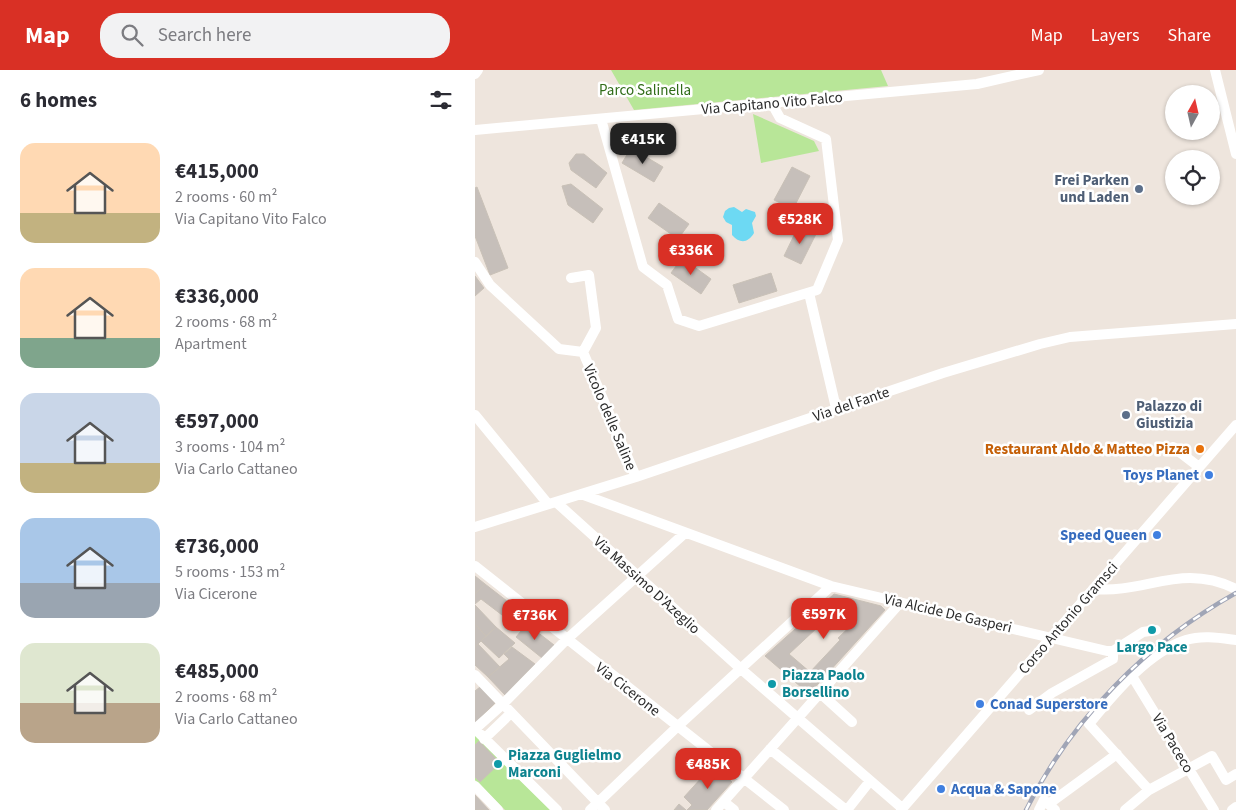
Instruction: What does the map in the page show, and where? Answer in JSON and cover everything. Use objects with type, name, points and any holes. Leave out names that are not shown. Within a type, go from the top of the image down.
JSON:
[{"type":"street","points":[[475,74],[478,70]]},
{"type":"street","name":"Via Capitano Vito Falco","points":[[475,130],[977,84],[1039,70]]},
{"type":"street","points":[[1215,70],[1236,154]]},
{"type":"street","points":[[601,119],[643,267],[667,285],[678,319],[699,326],[817,290],[838,240],[826,139],[781,118],[771,102]]},
{"type":"street","name":"Vicolo delle Saline","points":[[475,262],[490,285],[559,349],[583,352],[636,476]]},
{"type":"street","points":[[571,278],[589,275],[596,328],[583,352]]},
{"type":"street","points":[[809,293],[836,408]]},
{"type":"street","name":"Via del Fante","points":[[475,528],[943,373],[1070,337],[1236,324]]},
{"type":"street","name":"Via Massimo D'Azeglio","points":[[475,415],[552,503],[797,722]]},
{"type":"street","name":"Corso Antonio Gramsci","points":[[901,809],[1236,425]]},
{"type":"street","points":[[1173,447],[1199,468]]},
{"type":"street","name":"Via Alcide De Gasperi","points":[[581,494],[831,586],[1113,651]]},
{"type":"street","points":[[557,810],[475,729],[503,704],[566,640],[685,533]]},
{"type":"street","name":"Via Cicerone","points":[[475,566],[566,640],[784,810]]},
{"type":"street","points":[[1093,589],[1111,591],[1173,578],[1214,580],[1236,589]]},
{"type":"street","points":[[1201,580],[1236,596]]},
{"type":"street","points":[[591,810],[602,806],[677,727],[831,586]]},
{"type":"street","points":[[716,810],[770,749],[797,722],[901,603]]},
{"type":"street","points":[[1029,710],[1052,693],[1113,659],[1113,651],[1143,632],[1156,630]]},
{"type":"street","points":[[1149,790],[1089,724],[1133,676],[1167,648],[1187,639],[1206,637],[1236,640]]},
{"type":"street","points":[[475,675],[602,806]]},
{"type":"street","name":"Via Paceco","points":[[1133,676],[1214,810]]},
{"type":"street","points":[[818,696],[852,722]]},
{"type":"street","points":[[484,739],[511,713]]},
{"type":"street","points":[[797,722],[871,781],[901,809]]},
{"type":"street","points":[[770,749],[846,810],[871,781]]},
{"type":"street","points":[[1039,810],[1117,754]]},
{"type":"street","points":[[1125,810],[1149,790],[1212,756],[1226,780],[1236,774]]},
{"type":"street","points":[[475,786],[498,810]]},
{"type":"street","points":[[723,802],[734,810]]},
{"type":"street","points":[[1232,810],[1236,807]]},
{"type":"green space","name":"Parco Salinella","points":[[611,70],[881,70],[888,86],[634,110]]},
{"type":"green space","points":[[753,114],[814,141],[819,151],[761,163]]},
{"type":"green space","name":"Piazza Guglielmo Marconi","points":[[475,735],[552,810],[505,810],[475,780]]},
{"type":"water","points":[[734,207],[742,212],[746,209],[755,212],[756,216],[752,223],[754,233],[749,239],[741,241],[732,235],[732,225],[726,222],[723,217],[725,211]]},
{"type":"building","points":[[631,148],[663,167],[654,182],[622,163]]},
{"type":"building","points":[[576,154],[584,154],[607,173],[596,188],[571,170],[569,163]]},
{"type":"building","points":[[792,167],[810,176],[793,209],[774,200]]},
{"type":"building","points":[[571,184],[603,209],[593,223],[568,205],[562,186]]},
{"type":"building","points":[[477,187],[508,268],[490,275],[475,236],[475,188]]},
{"type":"building","points":[[659,203],[689,224],[678,239],[648,218]]},
{"type":"building","points":[[799,225],[816,234],[801,264],[784,256]]},
{"type":"building","points":[[682,258],[711,279],[701,294],[671,273]]},
{"type":"building","points":[[771,273],[777,291],[739,303],[733,285]]},
{"type":"building","points":[[475,276],[484,288],[475,296]]},
{"type":"building","points":[[475,576],[485,584],[475,594]]},
{"type":"building","points":[[485,584],[516,608],[506,618],[481,599],[475,604],[475,594]]},
{"type":"building","points":[[834,594],[881,606],[885,610],[809,694],[765,656]],"holes":[[[834,612],[857,620],[838,638],[840,640],[810,672],[789,654]]]},
{"type":"building","points":[[475,605],[496,627],[486,636],[475,624]]},
{"type":"building","points":[[475,624],[486,636],[475,647]]},
{"type":"building","points":[[527,624],[554,645],[542,658],[516,637]]},
{"type":"building","points":[[496,627],[515,643],[499,658],[481,641]]},
{"type":"building","points":[[478,644],[500,667],[488,677],[475,665],[475,647]]},
{"type":"building","points":[[512,647],[535,664],[505,695],[488,677],[509,659],[504,654]]},
{"type":"building","points":[[480,687],[495,703],[475,723],[475,691]]},
{"type":"building","points":[[479,741],[500,763],[480,782],[475,777],[475,745]]},
{"type":"building","points":[[713,765],[732,782],[707,810],[687,810],[692,805],[684,797]]},
{"type":"building","points":[[475,795],[489,810],[475,810]]},
{"type":"building","points":[[679,804],[686,810],[674,810]]},
{"type":"railway","points":[[1026,810],[1066,744],[1089,714],[1115,686],[1172,635],[1236,593]]},
{"type":"place","name":"Frei Parken und Laden","points":[[1139,189]]},
{"type":"place","name":"Palazzo di Giustizia","points":[[1126,415]]},
{"type":"place","name":"Restaurant Aldo & Matteo Pizza","points":[[1200,449]]},
{"type":"place","name":"Toys Planet","points":[[1209,475]]},
{"type":"place","name":"Speed Queen","points":[[1157,535]]},
{"type":"place","name":"Largo Pace","points":[[1152,630]]},
{"type":"place","name":"Piazza Paolo Borsellino","points":[[772,684]]},
{"type":"place","name":"Conad Superstore","points":[[980,704]]},
{"type":"place","name":"Piazza Guglielmo Marconi","points":[[498,764]]},
{"type":"place","name":"Acqua & Sapone","points":[[941,789]]}]
